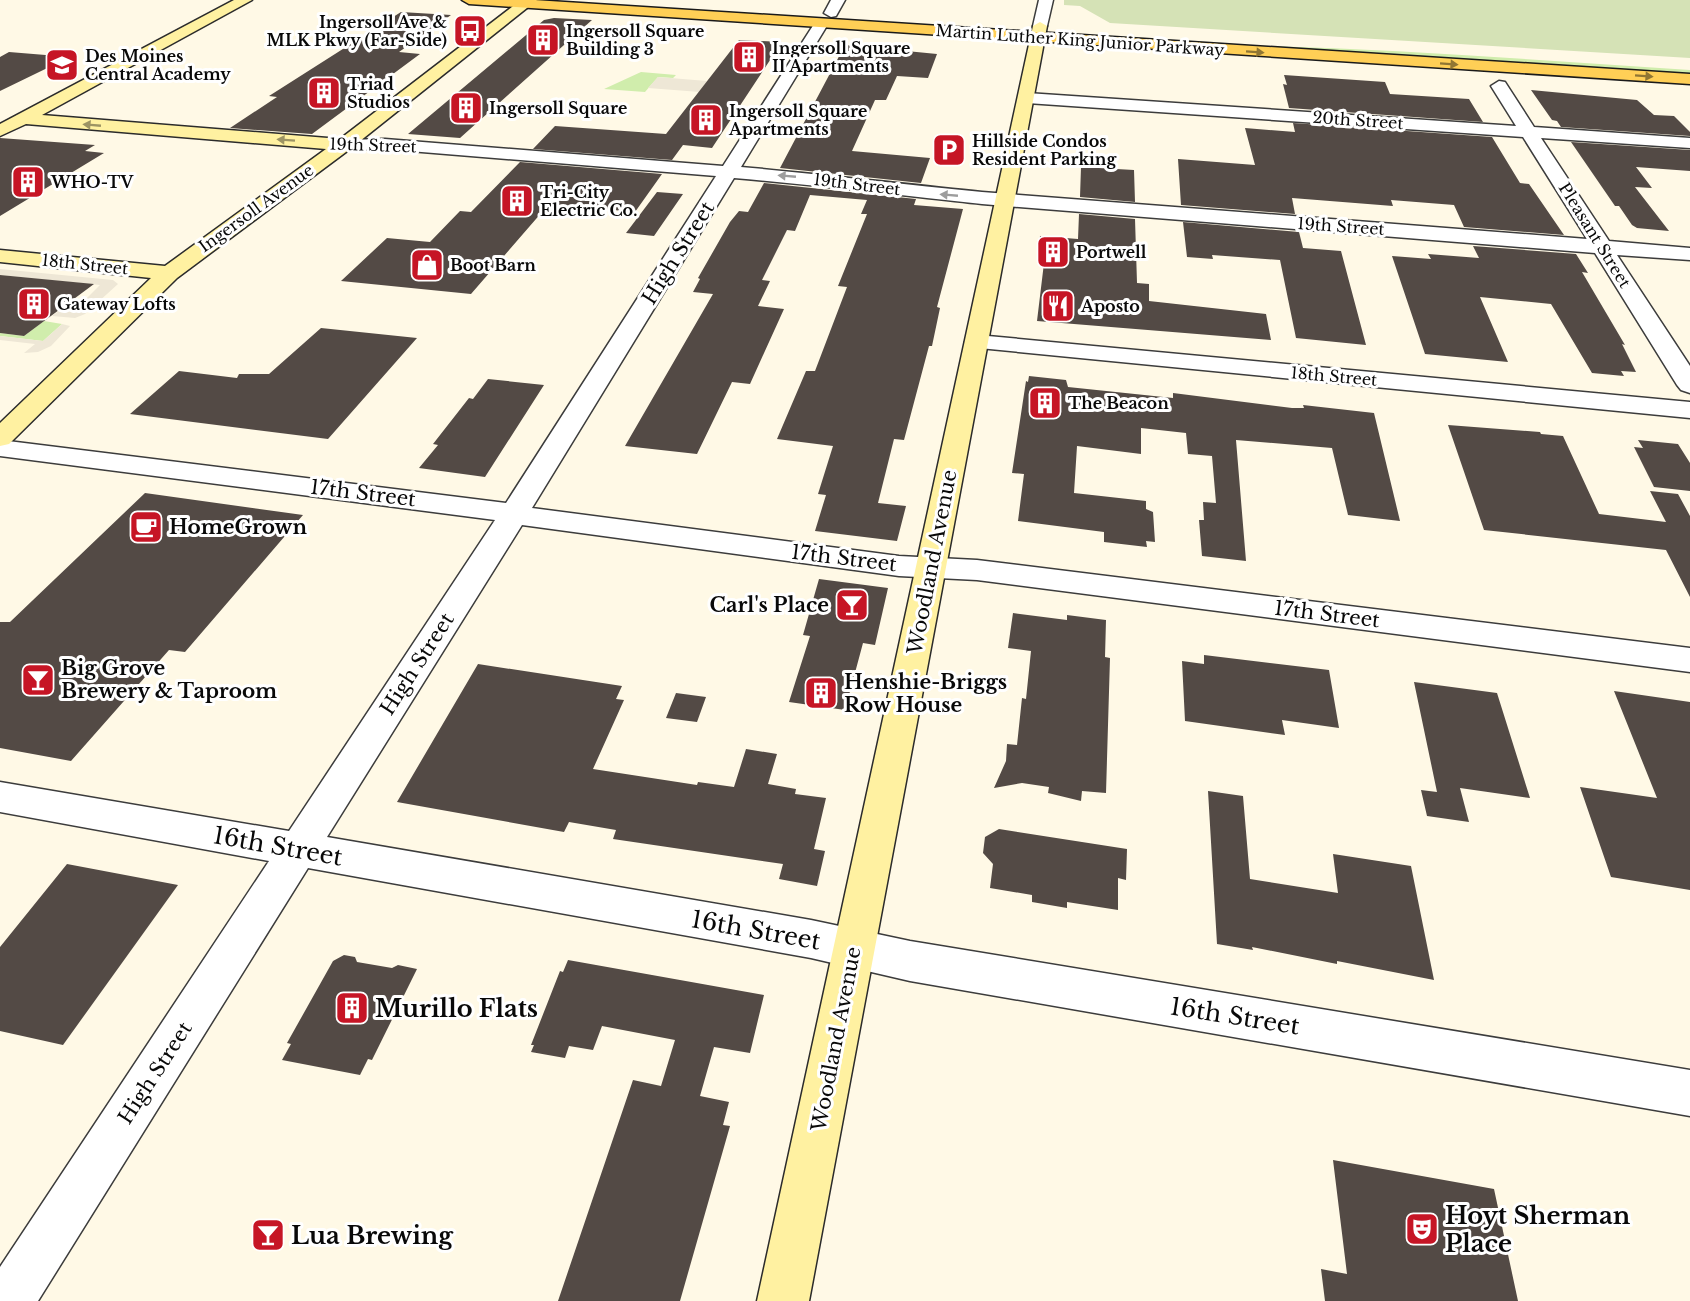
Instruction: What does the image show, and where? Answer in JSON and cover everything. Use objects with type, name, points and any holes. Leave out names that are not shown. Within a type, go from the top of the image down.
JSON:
[{"type":"main road","points":[[0,131],[245,0]]},
{"type":"main road","name":"Martin Luther King Junior Parkway","points":[[469,0],[1041,21],[1690,66]]},
{"type":"main road","name":"Martin Luther King Junior Parkway","points":[[633,0],[830,12]]},
{"type":"main road","name":"Ingersoll Avenue","points":[[0,438],[169,273],[344,145],[528,2]]},
{"type":"main road","name":"Martin Luther King Junior Parkway","points":[[1041,21],[1690,79]]},
{"type":"main road","name":"Woodland Avenue","points":[[783,1301],[1007,200],[1041,21]]},
{"type":"main road","name":"19th Street","points":[[24,118],[344,145]]},
{"type":"main road","name":"18th Street","points":[[0,256],[169,273]]},
{"type":"street","name":"High Street","points":[[8,1301],[513,514],[830,12]]},
{"type":"street","name":"Pleasant Street","points":[[1499,86],[1690,385]]},
{"type":"street","name":"20th Street","points":[[1027,98],[1690,143]]},
{"type":"street","name":"19th Street","points":[[344,145],[385,144],[855,182],[884,188],[1007,200],[1690,254]]},
{"type":"street","name":"18th Street","points":[[977,342],[1690,410]]},
{"type":"street","name":"17th Street","points":[[0,448],[888,564],[977,570],[1690,660]]},
{"type":"street","name":"16th Street","points":[[0,798],[811,939],[922,963],[1690,1093]]},
{"type":"green space","points":[[1064,0],[1690,0],[1690,58],[1110,23],[1080,6],[1064,5]]},
{"type":"green space","points":[[1230,45],[1518,58],[1690,70],[1690,74]]},
{"type":"green space","points":[[641,72],[676,75],[673,78],[658,77],[645,92],[604,89]]},
{"type":"green space","points":[[44,321],[62,324],[43,341],[0,336],[0,333],[24,336]]},
{"type":"shaded area","points":[[658,77],[707,81],[700,92],[648,88]]},
{"type":"shaded area","points":[[0,269],[113,280],[118,284],[85,314],[75,318],[52,316],[60,310],[74,311],[100,285],[0,275]]},
{"type":"shaded area","points":[[62,324],[70,326],[51,346],[38,352],[24,353],[35,344],[0,340],[0,336],[43,341]]},
{"type":"building","points":[[401,12],[451,15],[399,52],[420,54],[312,134],[230,128],[277,97],[269,96]]},
{"type":"building","points":[[554,18],[592,20],[460,138],[408,134],[544,20]]},
{"type":"building","name":"Ingersoll Square Apartments","points":[[739,40],[782,42],[712,148],[683,145],[672,160],[533,149],[555,126],[666,134]]},
{"type":"building","points":[[845,45],[937,54],[928,78],[897,76],[886,100],[875,100],[852,151],[930,158],[921,183],[780,168]]},
{"type":"building","name":"Des Moines Central Academy","points":[[9,52],[70,57],[0,91],[0,57]]},
{"type":"building","points":[[1284,75],[1385,82],[1390,94],[1469,99],[1483,122],[1289,108],[1283,84],[1287,85]]},
{"type":"building","points":[[1531,90],[1637,100],[1654,115],[1674,116],[1690,132],[1690,136],[1561,127],[1557,121],[1552,120]]},
{"type":"building","points":[[1293,123],[1492,137],[1520,183],[1529,184],[1564,235],[1464,227],[1454,205],[1391,200],[1393,206],[1292,198],[1295,214],[1181,205],[1178,159],[1255,165],[1245,128],[1295,132]]},
{"type":"building","name":"WHO-TV","points":[[0,138],[95,145],[85,151],[104,153],[0,216]]},
{"type":"building","points":[[1571,142],[1690,150],[1690,171],[1636,167],[1652,188],[1635,187],[1669,231],[1637,228],[1632,225],[1619,206],[1615,206]]},
{"type":"building","points":[[520,162],[662,174],[635,212],[549,204],[471,294],[341,281],[387,238],[430,242],[460,211],[471,212]]},
{"type":"building","points":[[1081,167],[1134,170],[1135,202],[1080,197]]},
{"type":"building","points":[[764,183],[916,199],[914,205],[963,209],[937,307],[940,308],[932,346],[929,346],[904,440],[894,439],[878,503],[906,506],[897,541],[815,531],[826,495],[818,494],[833,446],[777,439],[806,371],[815,371],[847,287],[838,286],[867,214],[861,214],[867,200],[810,195],[795,231],[787,230],[762,280],[770,281],[758,306],[784,309],[750,384],[732,382],[697,454],[625,446],[713,294],[693,292],[700,279],[698,278],[730,222],[739,211],[748,212]]},
{"type":"building","points":[[657,192],[683,194],[654,236],[626,233]]},
{"type":"building","points":[[1079,214],[1135,219],[1137,283],[1149,284],[1149,301],[1266,314],[1271,340],[1037,321],[1044,263],[1038,263],[1040,236],[1078,239]]},
{"type":"building","points":[[1183,222],[1299,232],[1303,248],[1341,251],[1366,345],[1296,338],[1280,260],[1212,255],[1213,259],[1187,257]]},
{"type":"building","points":[[1473,246],[1576,254],[1588,273],[1582,272],[1625,345],[1622,344],[1636,372],[1621,371],[1624,376],[1592,373],[1551,304],[1480,297],[1508,362],[1425,354],[1392,256],[1431,259],[1428,254],[1479,258]]},
{"type":"building","name":"Gateway Lofts","points":[[0,275],[94,284],[24,336],[0,333]]},
{"type":"building","points":[[321,328],[417,338],[328,439],[130,414],[179,371],[237,378],[239,374],[269,374]]},
{"type":"building","points":[[1029,376],[1066,380],[1068,387],[1173,398],[1173,393],[1292,408],[1304,408],[1303,405],[1374,413],[1400,521],[1348,515],[1332,448],[1236,440],[1246,561],[1202,556],[1199,520],[1204,520],[1203,502],[1216,503],[1212,456],[1188,454],[1186,433],[1141,428],[1141,454],[1077,446],[1074,493],[1146,501],[1146,509],[1153,512],[1155,542],[1146,541],[1147,547],[1104,542],[1104,532],[1018,521],[1024,474],[1012,473],[1026,381],[1028,382]]},
{"type":"building","points":[[488,379],[544,385],[485,477],[419,468],[438,445],[433,444],[469,398],[473,399]]},
{"type":"building","points":[[1448,425],[1563,436],[1599,514],[1666,522],[1650,491],[1678,494],[1690,516],[1690,597],[1666,550],[1484,530]]},
{"type":"building","points":[[1638,440],[1678,444],[1690,463],[1690,491],[1654,487],[1634,447],[1643,448]]},
{"type":"building","points":[[145,493],[303,515],[185,652],[169,650],[71,761],[0,748],[0,622],[10,622]]},
{"type":"building","points":[[819,579],[888,588],[875,645],[863,643],[845,710],[789,702],[810,636],[803,635]]},
{"type":"building","points":[[1013,613],[1067,620],[1067,615],[1106,620],[1105,657],[1110,658],[1106,793],[1082,791],[1081,801],[1048,793],[1049,787],[1022,783],[994,788],[1006,761],[1007,744],[1017,745],[1022,698],[1026,699],[1031,651],[1008,648]]},
{"type":"building","points":[[1204,655],[1329,670],[1339,728],[1282,720],[1285,735],[1185,721],[1182,661],[1204,664]]},
{"type":"building","points":[[478,664],[622,686],[616,699],[624,700],[593,769],[697,785],[698,782],[734,787],[746,749],[777,754],[768,784],[796,789],[795,794],[826,798],[814,849],[825,851],[817,886],[779,879],[783,864],[613,839],[616,830],[569,822],[564,832],[397,802]]},
{"type":"building","points":[[1414,682],[1497,693],[1530,798],[1460,788],[1469,822],[1427,816],[1421,790],[1437,792]]},
{"type":"building","points":[[1614,691],[1690,702],[1690,890],[1611,877],[1580,787],[1657,798]]},
{"type":"building","points":[[676,693],[706,697],[697,722],[666,718]]},
{"type":"building","points":[[1208,791],[1243,796],[1250,879],[1338,893],[1333,854],[1411,866],[1434,980],[1337,961],[1337,964],[1252,947],[1253,950],[1217,944]]},
{"type":"building","points":[[999,829],[1127,849],[1126,880],[1118,878],[1118,910],[1067,902],[1067,908],[1032,902],[1032,895],[990,888],[993,864],[983,853],[985,837]]},
{"type":"building","points":[[67,864],[178,885],[63,1045],[0,1031],[0,947]]},
{"type":"building","name":"Murillo Flats","points":[[344,955],[355,957],[357,962],[392,968],[398,965],[417,969],[372,1060],[368,1059],[360,1075],[282,1060],[291,1044],[287,1043],[333,961]]},
{"type":"building","points":[[568,960],[764,995],[750,1053],[714,1047],[700,1096],[729,1102],[723,1125],[730,1126],[680,1301],[558,1301],[633,1080],[661,1086],[675,1040],[602,1026],[593,1050],[569,1046],[565,1058],[531,1052],[534,1045],[531,1045],[560,971],[563,972]]},
{"type":"building","name":"Hoyt Sherman Place","points":[[1333,1160],[1494,1189],[1518,1301],[1325,1301],[1321,1269],[1347,1274]]},
{"type":"place","name":"Ingersoll Ave & MLK Pkwy (Far-Side)","points":[[470,31]]},
{"type":"place","name":"Ingersoll Square Building 3","points":[[543,40]]},
{"type":"place","name":"Ingersoll Square II Apartments","points":[[749,57]]},
{"type":"place","name":"Des Moines Central Academy","points":[[62,65]]},
{"type":"place","name":"Triad Studios","points":[[324,93]]},
{"type":"place","name":"Ingersoll Square","points":[[466,108]]},
{"type":"place","name":"Ingersoll Square Apartments","points":[[706,120]]},
{"type":"place","name":"Hillside Condos Resident Parking","points":[[949,150]]},
{"type":"place","name":"WHO-TV","points":[[28,182]]},
{"type":"place","name":"Tri-City Electric Co.","points":[[517,201]]},
{"type":"place","name":"Portwell","points":[[1053,252]]},
{"type":"place","name":"Boot Barn","points":[[427,265]]},
{"type":"place","name":"Gateway Lofts","points":[[34,304]]},
{"type":"place","name":"Aposto","points":[[1058,306]]},
{"type":"place","name":"The Beacon","points":[[1045,403]]},
{"type":"place","name":"HomeGrown","points":[[146,527]]},
{"type":"place","name":"Carl's Place","points":[[852,605]]},
{"type":"place","name":"Big Grove Brewery & Taproom","points":[[38,680]]},
{"type":"place","name":"Henshie-Briggs Row House","points":[[821,693]]},
{"type":"place","name":"Murillo Flats","points":[[352,1008]]},
{"type":"place","name":"Hoyt Sherman Place","points":[[1422,1229]]},
{"type":"place","name":"Lua Brewing","points":[[268,1235]]}]
